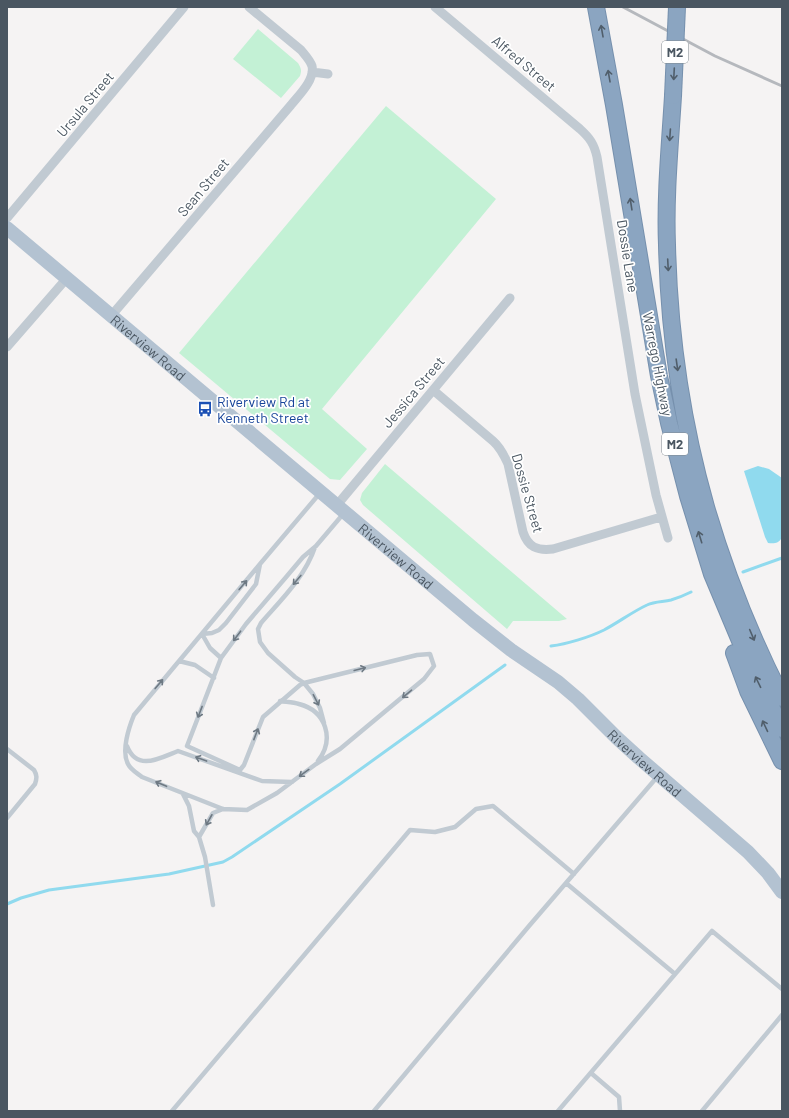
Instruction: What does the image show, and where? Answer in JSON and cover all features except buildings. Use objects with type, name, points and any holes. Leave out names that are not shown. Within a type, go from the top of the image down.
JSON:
[{"type":"highway","name":"Warrego Highway","points":[[596,7],[606,56],[659,376],[669,423],[688,496],[712,574],[751,667],[782,729]]},
{"type":"highway","name":"Warrego Highway","points":[[677,7],[668,164],[667,244],[672,327],[684,411],[706,506],[721,554],[753,636],[782,698]]},
{"type":"highway","points":[[712,574],[709,591],[748,691],[782,761]]},
{"type":"main road","name":"Riverview Road","points":[[7,228],[473,620],[506,646],[558,682],[578,699],[617,738],[754,857],[768,873],[781,894]]},
{"type":"street","name":"Ursula Street","points":[[7,218],[184,7]]},
{"type":"street","points":[[249,7],[301,50],[310,61],[312,72],[328,74]]},
{"type":"street","name":"Alfred Street","points":[[435,7],[580,129],[593,142]]},
{"type":"street","name":"Sean Street","points":[[111,316],[305,89],[312,72]]},
{"type":"street","name":"Dossie Lane","points":[[593,142],[609,223],[635,394],[656,495],[668,538]]},
{"type":"street","points":[[7,347],[67,278]]},
{"type":"street","name":"Jessica Street","points":[[341,508],[433,390],[510,298]]},
{"type":"street","name":"Dossie Street","points":[[433,390],[499,446],[508,464],[525,538],[533,547],[546,550],[553,549],[662,517]]},
{"type":"lane","points":[[316,546],[303,557],[246,624],[221,658],[187,746],[240,770],[244,765],[263,717],[280,701],[304,683],[417,655],[430,654],[434,666],[424,679],[340,749],[316,764],[277,793],[247,810],[223,809],[142,777],[134,771],[127,763],[126,744],[127,734],[134,715],[321,492]]},
{"type":"lane","points":[[316,764],[326,748],[327,738],[320,708],[313,694],[304,683],[294,677],[268,653],[260,642],[258,629],[261,623],[302,575],[316,546],[341,508]]},
{"type":"lane","points":[[202,634],[212,633],[219,630],[230,618],[256,584],[260,564]]},
{"type":"lane","points":[[202,634],[210,648],[221,658]]},
{"type":"lane","points":[[179,661],[195,665],[214,678]]},
{"type":"lane","points":[[280,701],[299,704],[308,708],[315,712],[324,724]]},
{"type":"lane","points":[[126,744],[129,753],[139,761],[152,761],[178,751],[262,781],[292,782]]},
{"type":"lane","points":[[7,749],[34,770],[37,779],[35,784],[7,818]]},
{"type":"lane","points":[[374,1111],[659,775]]},
{"type":"lane","points":[[183,794],[188,806],[194,831],[199,837],[205,857],[213,905]]},
{"type":"lane","points":[[172,1111],[410,830],[435,832],[455,827],[476,809],[493,806],[574,874]]},
{"type":"lane","points":[[199,837],[213,813],[223,809]]},
{"type":"lane","points":[[566,883],[675,974]]},
{"type":"lane","points":[[558,1111],[712,930],[782,989]]},
{"type":"lane","points":[[702,1111],[782,1015]]},
{"type":"lane","points":[[591,1072],[619,1097],[620,1111]]},
{"type":"green space","points":[[258,29],[298,63],[300,68],[300,76],[281,98],[233,59]]},
{"type":"green space","points":[[386,106],[496,199],[322,409],[367,449],[340,480],[330,479],[179,353]]},
{"type":"green space","points":[[385,464],[567,619],[559,621],[513,621],[507,629],[363,505],[360,500],[362,493]]},
{"type":"water","points":[[758,466],[769,469],[782,478],[782,538],[778,542],[774,543],[768,543],[765,537],[744,471]]},
{"type":"waterway","points":[[743,572],[782,558]]},
{"type":"waterway","points":[[551,646],[571,642],[592,635],[604,630],[647,605],[671,600],[691,592]]},
{"type":"waterway","points":[[7,904],[21,898],[49,890],[169,874],[223,862],[340,784],[505,665]]},
{"type":"railway","points":[[623,7],[715,56],[782,86]]},
{"type":"place","name":"Riverview Rd at Kenneth Street","points":[[205,409]]}]
